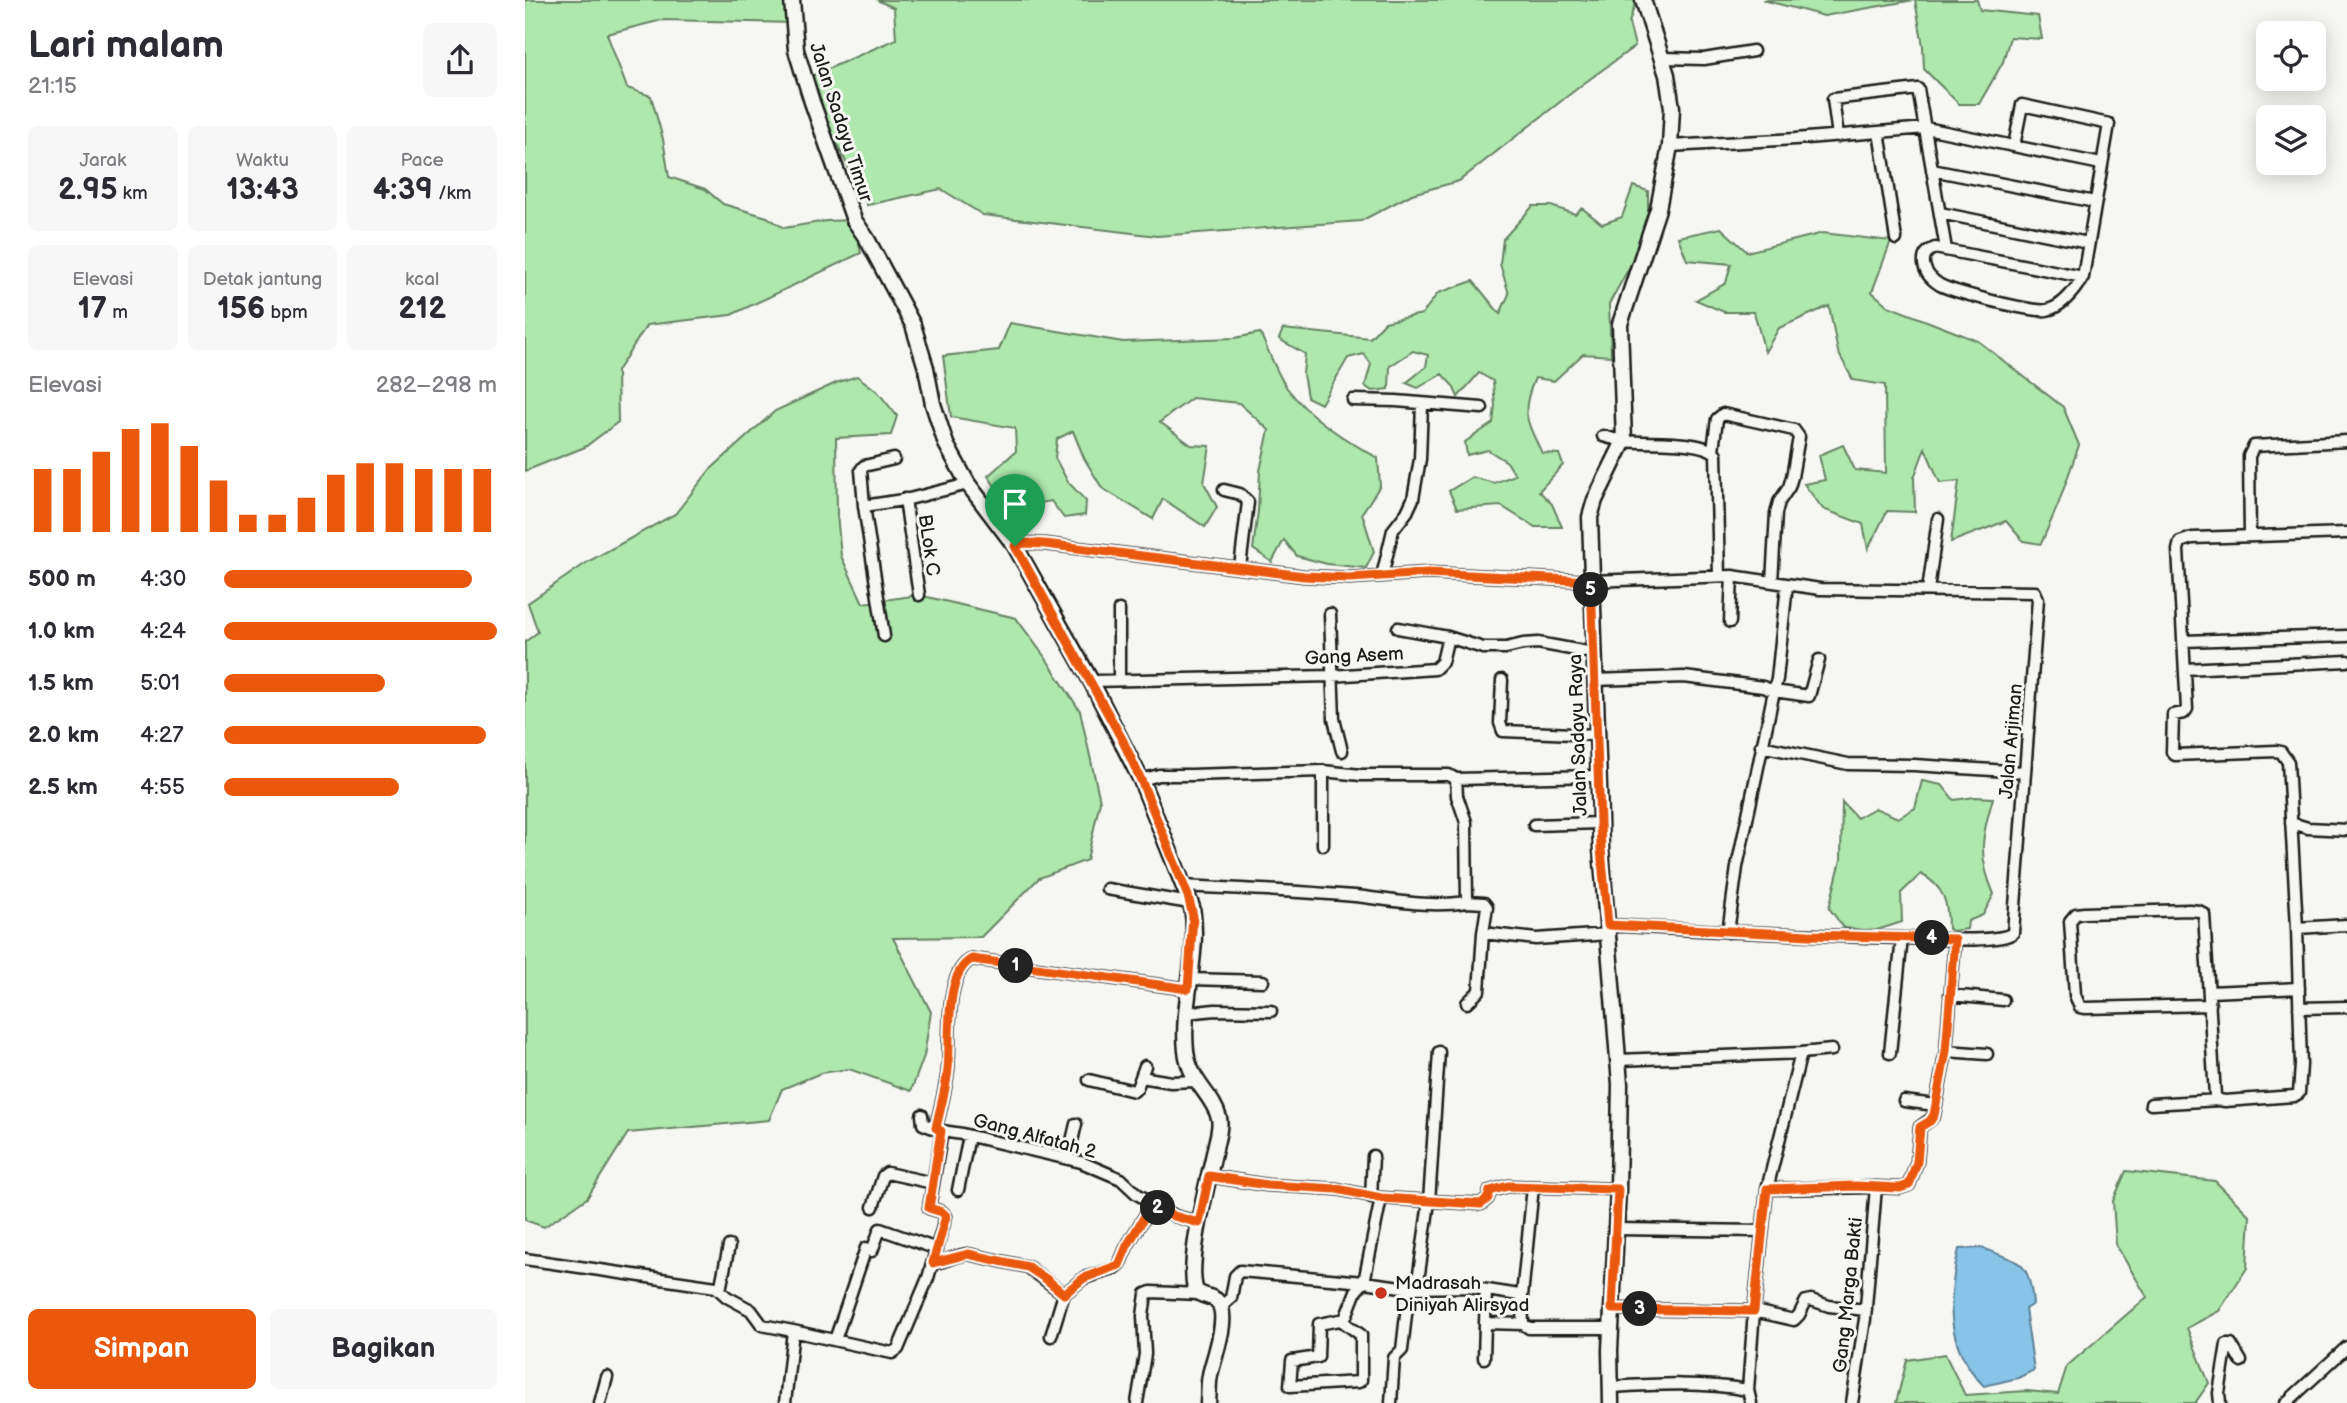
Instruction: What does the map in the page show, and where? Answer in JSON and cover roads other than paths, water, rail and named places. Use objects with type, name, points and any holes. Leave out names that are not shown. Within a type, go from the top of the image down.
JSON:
[{"type":"street","name":"Jalan Sadayu Timur","points":[[792,0],[792,23],[798,58],[854,220],[867,239],[912,325],[926,368],[939,425],[958,468],[1015,546],[1091,681],[1141,780],[1190,903],[1193,923],[1186,1050],[1196,1081],[1219,1118],[1216,1145],[1199,1223],[1193,1280],[1199,1294]]},
{"type":"street","name":"Jalan Sadayu Raya","points":[[1611,1403],[1611,1328],[1618,1189],[1618,1060],[1600,823],[1593,653],[1591,510],[1624,441],[1620,324],[1650,238],[1670,146],[1672,108],[1667,75],[1643,0]]},
{"type":"street","points":[[1662,58],[1704,59],[1753,51]]},
{"type":"street","points":[[1838,136],[1833,99],[1918,89],[1946,249]]},
{"type":"street","points":[[2014,146],[2022,104],[2109,124],[2083,277],[2076,289],[2061,303],[2048,310],[2032,310],[1942,286],[1929,277],[1924,267],[1926,253],[1935,248],[2083,277]]},
{"type":"street","points":[[1670,146],[1926,128],[2101,164]]},
{"type":"street","points":[[1879,132],[1896,239]]},
{"type":"street","points":[[1933,170],[2095,202]]},
{"type":"street","points":[[1940,213],[2088,243]]},
{"type":"street","points":[[1353,400],[1482,408]]},
{"type":"street","points":[[1383,576],[1392,530],[1407,512],[1413,499],[1420,458],[1422,404]]},
{"type":"street","points":[[1719,576],[1717,459],[1713,450],[1717,419],[1723,414],[1794,430],[1798,437],[1792,477],[1776,513],[1772,582]]},
{"type":"street","points":[[1603,436],[1624,441],[1685,444],[1713,450]]},
{"type":"street","points":[[2250,536],[2249,457],[2254,446],[2347,441]]},
{"type":"street","points":[[884,636],[860,471],[864,466],[894,459]]},
{"type":"street","points":[[864,506],[968,484]]},
{"type":"street","points":[[1224,490],[1240,494],[1248,502],[1240,567]]},
{"type":"street","name":"BLok C","points":[[905,499],[919,595]]},
{"type":"street","points":[[1927,590],[1938,519]]},
{"type":"street","points":[[2151,1104],[2294,1096],[2299,1093],[2299,988],[2288,762],[2281,752],[2276,751],[2173,754],[2173,715],[2184,713],[2187,709],[2178,550],[2180,542],[2199,537],[2347,533]]},
{"type":"street","name":"Jalan Arjiman","points":[[1015,546],[1024,543],[1045,544],[1304,576],[1350,578],[1428,573],[1591,581],[1732,576],[1820,589],[2031,590],[2037,594],[2034,668],[2013,933],[2004,938],[1955,939],[1608,930],[1536,939],[1483,933]]},
{"type":"street","points":[[1730,622],[1732,576]]},
{"type":"street","points":[[1728,932],[1737,867],[1777,679],[1787,584]]},
{"type":"street","points":[[1119,610],[1119,679]]},
{"type":"street","points":[[1330,614],[1334,719],[1342,751]]},
{"type":"street","points":[[1398,628],[1448,637],[1483,648],[1538,643],[1593,653]]},
{"type":"street","points":[[2183,641],[2347,636]]},
{"type":"street","name":"Gang Asem","points":[[1091,681],[1331,676],[1435,669],[1442,662],[1448,637]]},
{"type":"street","points":[[1594,680],[1684,677],[1809,696],[1819,660]]},
{"type":"street","points":[[2185,669],[2347,661]]},
{"type":"street","points":[[1502,680],[1500,723],[1503,732],[1596,735]]},
{"type":"street","points":[[1762,746],[1848,764],[2024,772]]},
{"type":"street","points":[[1141,780],[1170,774],[1323,771],[1361,775],[1449,775],[1455,779],[1598,776]]},
{"type":"street","points":[[1323,771],[1323,845]]},
{"type":"street","points":[[1455,779],[1457,796],[1466,822],[1467,902]]},
{"type":"street","points":[[1534,825],[1600,823]]},
{"type":"street","points":[[2291,823],[2308,828],[2347,830]]},
{"type":"street","points":[[1184,886],[1309,892],[1377,898],[1415,905],[1484,903],[1487,906],[1479,991],[1467,1003]]},
{"type":"street","points":[[1107,889],[1190,903]]},
{"type":"street","points":[[2210,1005],[2080,1007],[2075,995],[2070,921],[2076,914],[2084,913],[2199,911],[2204,914],[2205,921],[2210,1005],[2215,1096],[2218,1100]]},
{"type":"street","points":[[2297,928],[2347,925]]},
{"type":"street","points":[[1890,1053],[1902,938]]},
{"type":"street","points":[[1767,1189],[1900,1188],[1909,1185],[1917,1162],[1920,1127],[1932,1118],[1946,1051],[1955,939]]},
{"type":"street","points":[[525,1259],[710,1286],[751,1310],[762,1325],[871,1349],[897,1352],[933,1263],[946,1216],[929,1208],[948,1070],[949,1009],[959,973],[967,962],[972,959],[1189,984],[1263,981]]},
{"type":"street","points":[[2209,992],[2299,988]]},
{"type":"street","points":[[1950,996],[2003,1000]]},
{"type":"street","points":[[2299,1008],[2347,1007]]},
{"type":"street","points":[[1186,1013],[1215,1010],[1271,1011]]},
{"type":"street","points":[[1618,1060],[1832,1050]]},
{"type":"street","points":[[1946,1051],[1987,1054]]},
{"type":"street","points":[[1391,1403],[1394,1358],[1402,1350],[1429,1202],[1439,1052]]},
{"type":"street","points":[[1751,1403],[1748,1391],[1767,1189],[1801,1053]]},
{"type":"street","points":[[1089,1080],[1136,1090],[1145,1066]]},
{"type":"street","points":[[1141,1077],[1171,1082],[1196,1081]]},
{"type":"street","points":[[1905,1101],[1935,1105]]},
{"type":"street","points":[[922,1115],[923,1124],[939,1130]]},
{"type":"street","points":[[1068,1158],[1076,1124]]},
{"type":"street","name":"Gang Alfatah 2","points":[[939,1130],[1068,1158],[1121,1180],[1152,1204],[1174,1216],[1199,1223]]},
{"type":"street","points":[[958,1190],[969,1136]]},
{"type":"street","points":[[1342,1321],[1361,1335],[1361,1380],[1290,1386],[1292,1361],[1315,1359],[1319,1356],[1319,1324],[1342,1321],[1347,1316],[1356,1291],[1364,1282],[1376,1198],[1373,1156]]},
{"type":"street","points":[[873,1207],[887,1172],[933,1183]]},
{"type":"street","points":[[1209,1176],[1267,1185],[1337,1189],[1376,1198],[1481,1204],[1495,1188],[1618,1189]]},
{"type":"street","points":[[1523,1324],[1522,1296],[1533,1187]]},
{"type":"street","name":"Gang Marga Bakti","points":[[1852,1403],[1866,1310],[1876,1187]]},
{"type":"street","points":[[1051,1336],[1064,1294],[1084,1278],[1119,1265],[1152,1204]]},
{"type":"street","points":[[835,1340],[866,1248],[872,1251],[880,1228],[937,1249]]},
{"type":"street","points":[[1616,1229],[1762,1231]]},
{"type":"street","points":[[720,1290],[729,1246]]},
{"type":"street","points":[[933,1263],[968,1254],[1028,1267],[1064,1294]]},
{"type":"street","points":[[1220,1307],[1231,1297],[1235,1276],[1240,1272],[1413,1288],[1468,1287],[1522,1296]]},
{"type":"street","points":[[1484,1358],[1486,1290]]},
{"type":"street","points":[[1137,1403],[1145,1354],[1143,1316],[1146,1294],[1151,1292],[1199,1294],[1217,1301],[1220,1307],[1219,1345],[1209,1377],[1208,1403]]},
{"type":"street","points":[[1612,1309],[1754,1311],[1794,1320],[1808,1300],[1829,1306],[1866,1310]]},
{"type":"street","points":[[1485,1323],[1523,1324],[1529,1328],[1611,1328]]},
{"type":"street","points":[[785,1403],[793,1331]]},
{"type":"street","points":[[2220,1403],[2219,1393],[2227,1344],[2231,1344],[2241,1361]]},
{"type":"street","points":[[2286,1403],[2347,1347]]},
{"type":"street","points":[[600,1403],[607,1377]]},
{"type":"street","points":[[1612,1387],[1701,1385],[1748,1391]]},
{"type":"water","points":[[1983,1248],[2015,1261],[2026,1271],[2033,1304],[2025,1309],[2034,1370],[2018,1378],[1984,1386],[1962,1355],[1952,1322],[1951,1305],[1959,1249]]},
{"type":"place","name":"Madrasah Diniyah Alirsyad","points":[[1381,1293]]}]
